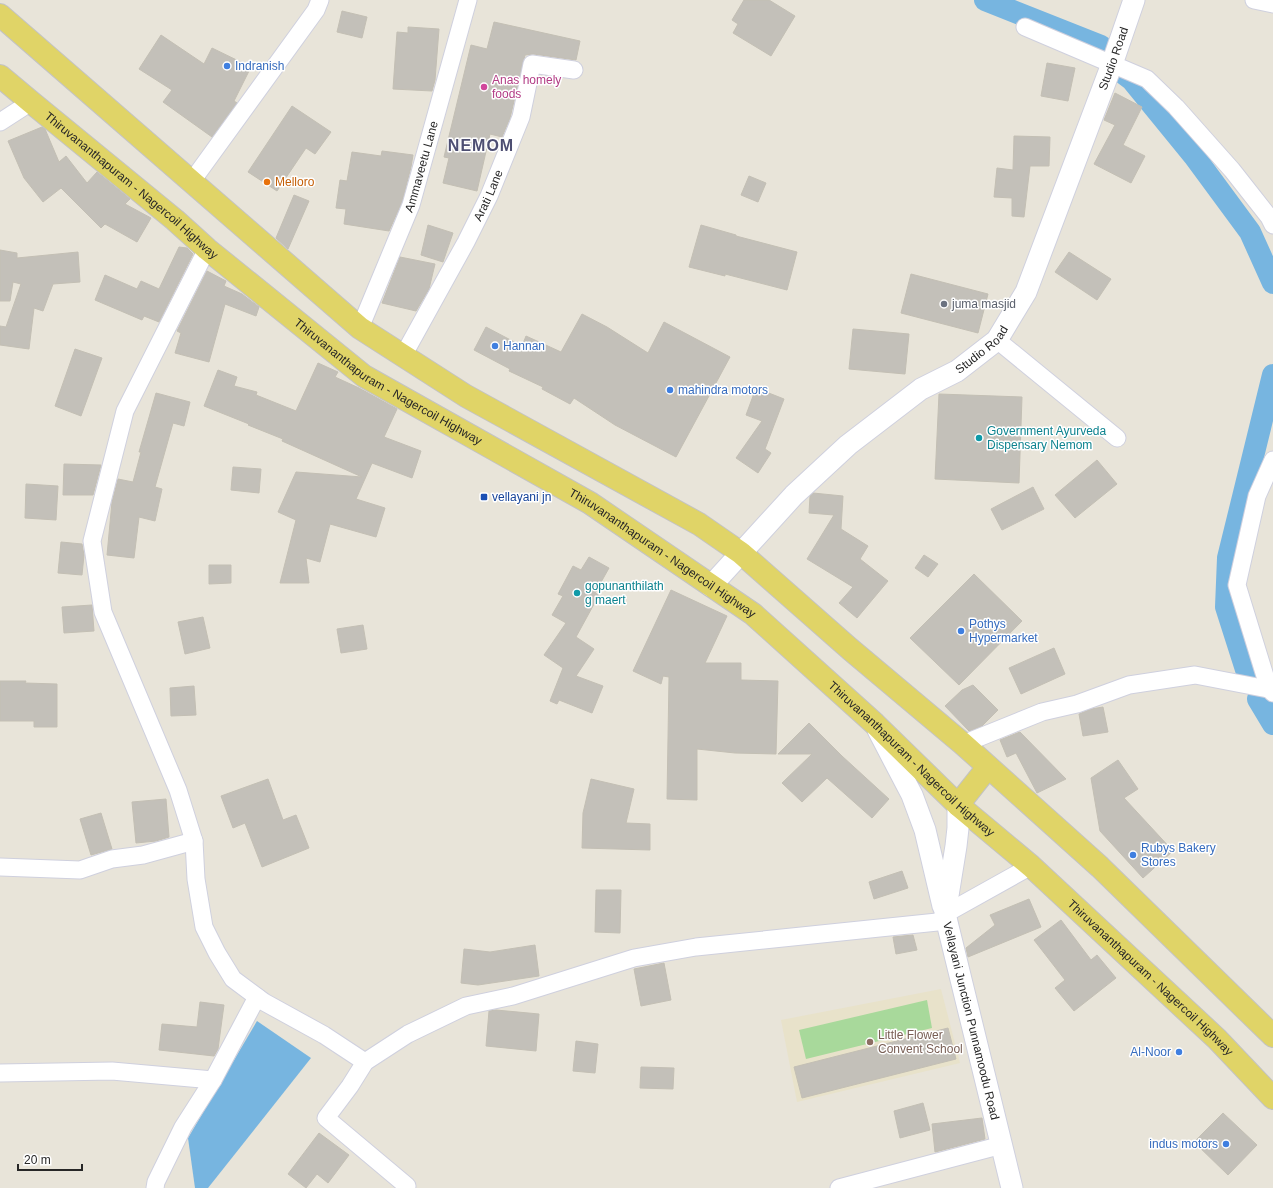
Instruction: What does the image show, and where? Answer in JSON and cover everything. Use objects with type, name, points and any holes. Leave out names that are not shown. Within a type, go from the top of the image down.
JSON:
[{"type":"main road","points":[[0,15],[360,328],[466,396],[699,524],[741,553],[850,649],[963,744],[1100,867],[1273,1036]]},
{"type":"main road","name":"Thiruvananthapuram - Nagercoil Highway","points":[[0,76],[364,376],[590,503],[753,614],[875,724],[958,805],[1031,866],[1217,1039],[1273,1098]]},
{"type":"main road","points":[[958,805],[988,767]]},
{"type":"street","points":[[192,182],[316,10],[320,0]]},
{"type":"street","name":"Ammaveetu Lane","points":[[360,328],[411,205],[468,0]]},
{"type":"street","name":"Studio Road","points":[[711,586],[794,495],[848,445],[921,389],[957,371],[998,340],[1026,292],[1112,64],[1134,0]]},
{"type":"street","points":[[1254,0],[1273,4]]},
{"type":"street","points":[[1025,27],[1147,79],[1176,107],[1232,170],[1269,217],[1273,225]]},
{"type":"street","name":"Arati Lane","points":[[403,356],[466,242],[489,196],[521,116],[532,64],[574,70]]},
{"type":"street","points":[[0,122],[30,102]]},
{"type":"street","points":[[207,248],[125,411],[92,540],[103,612],[178,790],[194,841],[196,879],[204,927],[217,953],[233,979],[257,997],[324,1035],[365,1062]]},
{"type":"street","points":[[998,340],[1117,438]]},
{"type":"street","points":[[1272,691],[1237,585],[1256,496],[1273,460]]},
{"type":"street","points":[[963,744],[1042,712],[1077,704],[1129,685],[1195,675],[1272,691]]},
{"type":"street","points":[[875,724],[912,795],[925,830],[946,918]]},
{"type":"street","name":"Vellayani Junction Punnamoodu Road","points":[[958,805],[958,828],[946,918],[1012,1188]]},
{"type":"street","points":[[0,867],[80,870],[112,859],[143,855],[194,841]]},
{"type":"street","points":[[407,1186],[326,1118],[350,1086],[365,1062],[408,1034],[466,1006],[513,996],[634,958],[696,947],[946,918],[1031,866]]},
{"type":"street","points":[[155,1188],[156,1182],[183,1127],[213,1080],[257,997]]},
{"type":"street","points":[[0,1073],[112,1071],[213,1080]]},
{"type":"street","points":[[839,1188],[1002,1145]]},
{"type":"shaded area","name":"Little Flower Convent School","points":[[941,989],[960,1063],[797,1102],[781,1020]]},
{"type":"green space","points":[[927,1000],[932,1028],[806,1059],[799,1030]]},
{"type":"water","points":[[257,1021],[311,1058],[208,1188],[195,1188],[188,1138]]},
{"type":"building","points":[[744,0],[769,0],[795,16],[771,56],[733,33],[738,24],[732,20]]},
{"type":"building","points":[[342,11],[367,17],[362,38],[337,32]]},
{"type":"building","points":[[494,22],[580,41],[576,60],[533,54],[525,55],[510,118],[502,137],[490,134],[477,191],[443,183],[449,158],[444,157],[471,45],[487,49]]},
{"type":"building","points":[[408,27],[439,29],[435,80],[432,91],[393,89],[397,32],[408,33]]},
{"type":"building","points":[[161,35],[204,64],[212,48],[251,67],[234,101],[237,103],[212,137],[163,102],[172,90],[139,69]]},
{"type":"building","points":[[1047,63],[1075,68],[1068,101],[1041,96]]},
{"type":"building","points":[[1115,93],[1142,107],[1123,145],[1145,156],[1131,183],[1094,164],[1115,125],[1104,120]]},
{"type":"building","points":[[292,106],[331,132],[315,154],[306,148],[277,191],[248,172]]},
{"type":"building","points":[[42,127],[45,129],[59,162],[66,156],[87,183],[97,172],[130,199],[125,204],[151,218],[137,242],[105,224],[101,228],[61,188],[43,202],[24,178],[8,141]]},
{"type":"building","points":[[1014,136],[1050,137],[1049,166],[1030,166],[1024,217],[1012,216],[1012,198],[994,197],[997,168],[1013,170]]},
{"type":"building","points":[[382,151],[413,155],[402,202],[389,231],[344,224],[346,209],[336,208],[340,180],[347,181],[352,152],[381,156]]},
{"type":"building","points":[[749,176],[766,183],[758,202],[741,195]]},
{"type":"building","points":[[294,195],[309,201],[288,249],[276,238]]},
{"type":"building","points":[[428,225],[453,233],[443,262],[421,255]]},
{"type":"building","points":[[701,225],[797,252],[787,290],[725,274],[725,276],[689,267]]},
{"type":"building","points":[[179,247],[187,248],[193,254],[159,322],[144,316],[142,320],[95,300],[105,275],[137,289],[141,281],[159,289]]},
{"type":"building","points":[[0,250],[17,253],[17,258],[78,252],[80,282],[53,284],[43,311],[34,308],[29,349],[0,345],[0,326],[6,327],[21,284],[13,282],[10,301],[0,301]]},
{"type":"building","points":[[1069,252],[1111,279],[1097,300],[1055,272]]},
{"type":"building","points":[[400,257],[435,264],[429,289],[416,311],[382,303]]},
{"type":"building","points":[[207,271],[226,281],[224,286],[242,294],[259,307],[256,316],[225,304],[209,362],[175,353],[181,333],[177,331]]},
{"type":"building","name":"juma masjid","points":[[911,274],[988,294],[978,333],[901,313]]},
{"type":"building","points":[[582,314],[607,327],[648,353],[664,322],[730,357],[676,457],[615,425],[574,398],[570,404],[542,389],[543,387],[509,371],[510,369],[474,350],[486,327],[522,346],[526,336],[561,352]]},
{"type":"building","points":[[853,329],[909,334],[905,374],[849,369]]},
{"type":"building","points":[[75,349],[102,358],[81,416],[55,406]]},
{"type":"building","points":[[318,363],[338,372],[335,377],[359,388],[397,409],[384,437],[421,451],[412,478],[372,463],[356,499],[385,508],[376,537],[330,524],[320,562],[306,558],[309,583],[280,583],[296,520],[278,512],[296,472],[362,477],[282,441],[283,439],[204,406],[218,370],[237,377],[234,386],[257,392],[256,395],[296,411]]},
{"type":"building","points":[[756,388],[784,399],[765,449],[771,453],[758,473],[736,458],[762,421],[746,415]]},
{"type":"building","points":[[156,393],[190,402],[184,426],[173,423],[155,487],[162,489],[155,521],[139,517],[134,558],[107,555],[112,502],[118,479],[133,482],[141,452],[139,452]]},
{"type":"building","name":"Government Ayurveda Dispensary Nemom","points":[[939,394],[1022,397],[1019,483],[935,479]]},
{"type":"building","points":[[1097,460],[1117,484],[1075,518],[1055,495]]},
{"type":"building","points":[[64,464],[101,465],[93,495],[63,495]]},
{"type":"building","points":[[233,467],[261,469],[259,493],[231,490]]},
{"type":"building","points":[[26,484],[58,486],[56,520],[25,518]]},
{"type":"building","points":[[1033,487],[1044,509],[1002,530],[991,509]]},
{"type":"building","points":[[813,493],[843,496],[841,529],[868,546],[860,559],[888,581],[857,618],[839,603],[853,587],[807,559],[834,515],[809,513],[810,496]]},
{"type":"building","points":[[61,542],[82,544],[84,555],[82,575],[58,573]]},
{"type":"building","points":[[924,555],[938,564],[928,577],[915,568]]},
{"type":"building","points":[[589,557],[609,568],[595,593],[599,595],[576,637],[594,649],[576,676],[603,686],[592,713],[559,700],[557,704],[550,701],[563,668],[544,655],[566,623],[552,615],[563,596],[558,594],[573,566],[581,570]]},
{"type":"building","points":[[209,565],[231,565],[231,583],[209,584]]},
{"type":"building","points":[[974,574],[1022,621],[959,685],[910,638]]},
{"type":"building","points":[[671,590],[727,616],[705,663],[741,663],[741,680],[778,681],[776,754],[735,753],[697,749],[697,800],[667,799],[669,677],[663,676],[661,684],[633,671]]},
{"type":"building","points":[[92,605],[94,631],[64,633],[62,607]]},
{"type":"building","points":[[203,617],[210,648],[185,654],[178,622]]},
{"type":"building","points":[[363,625],[367,649],[341,653],[337,629]]},
{"type":"building","points":[[1054,648],[1065,674],[1021,694],[1009,668]]},
{"type":"building","points":[[0,681],[26,681],[25,683],[57,684],[57,727],[34,727],[34,721],[0,721]]},
{"type":"building","points":[[973,685],[998,710],[982,726],[969,731],[945,706],[962,690]]},
{"type":"building","points":[[194,686],[196,715],[171,716],[170,688]]},
{"type":"building","points":[[1103,707],[1108,732],[1083,736],[1079,714],[1091,709]]},
{"type":"building","points":[[809,723],[889,799],[872,818],[827,778],[802,802],[782,783],[812,754],[778,754]]},
{"type":"building","points":[[1020,732],[1066,779],[1037,793],[1016,753],[1007,757],[1000,740]]},
{"type":"building","points":[[1118,760],[1138,789],[1124,798],[1173,851],[1143,878],[1100,831],[1091,778]]},
{"type":"building","points":[[268,779],[283,820],[296,815],[309,848],[262,867],[245,823],[233,828],[221,796]]},
{"type":"building","points":[[591,779],[634,789],[626,823],[650,824],[650,850],[582,848],[583,813]]},
{"type":"building","points":[[166,799],[169,837],[156,841],[136,843],[132,802]]},
{"type":"building","points":[[101,813],[112,849],[91,855],[80,819]]},
{"type":"building","points":[[902,871],[908,888],[874,899],[869,882]]},
{"type":"building","points":[[596,890],[621,890],[620,933],[595,932]]},
{"type":"building","points":[[1029,899],[1041,927],[968,957],[966,948],[995,925],[990,915]]},
{"type":"building","points":[[1061,920],[1091,960],[1097,955],[1116,978],[1074,1011],[1055,988],[1065,980],[1034,940]]},
{"type":"building","points":[[913,935],[917,950],[896,954],[893,937]]},
{"type":"building","points":[[535,945],[539,976],[478,985],[461,983],[464,949],[490,952]]},
{"type":"building","points":[[664,963],[671,1000],[641,1006],[634,969]]},
{"type":"building","points":[[200,1002],[224,1005],[218,1049],[214,1056],[159,1050],[162,1024],[197,1027]]},
{"type":"building","points":[[496,1010],[539,1014],[536,1051],[486,1046],[489,1011]]},
{"type":"building","points":[[948,1028],[956,1059],[802,1098],[794,1067]]},
{"type":"building","points":[[576,1041],[598,1044],[595,1073],[573,1071]]},
{"type":"building","points":[[641,1067],[674,1068],[673,1089],[640,1088]]},
{"type":"building","points":[[923,1103],[930,1130],[900,1138],[894,1111]]},
{"type":"building","name":"indus motors","points":[[1223,1113],[1257,1145],[1228,1175],[1194,1142]]},
{"type":"building","points":[[982,1118],[985,1139],[935,1152],[932,1124]]},
{"type":"building","points":[[319,1133],[349,1155],[328,1183],[317,1174],[306,1188],[288,1174]]},
{"type":"waterway","points":[[985,0],[1101,46]]},
{"type":"waterway","points":[[1124,74],[1132,80],[1194,156],[1250,232],[1273,283]]},
{"type":"waterway","points":[[1249,679],[1226,607],[1228,558],[1273,375]]},
{"type":"waterway","points":[[1258,699],[1273,724]]},
{"type":"place","name":"Indranish","points":[[227,66]]},
{"type":"place","name":"Anas homely foods","points":[[484,87]]},
{"type":"place","name":"Melloro","points":[[267,182]]},
{"type":"place","name":"juma masjid","points":[[944,304]]},
{"type":"place","name":"Hannan","points":[[495,346]]},
{"type":"place","name":"mahindra motors","points":[[670,390]]},
{"type":"place","name":"Government Ayurveda Dispensary Nemom","points":[[979,438]]},
{"type":"place","name":"vellayani jn","points":[[484,497]]},
{"type":"place","name":"gopunanthilath g maert","points":[[577,593]]},
{"type":"place","name":"Pothys Hypermarket","points":[[961,631]]},
{"type":"place","name":"Rubys Bakery Stores","points":[[1133,855]]},
{"type":"place","name":"Little Flower Convent School","points":[[870,1042]]},
{"type":"place","name":"Al-Noor","points":[[1179,1052]]},
{"type":"place","name":"indus motors","points":[[1226,1144]]},
{"type":"district","name":"NEMOM","points":[[481,145]]}]
